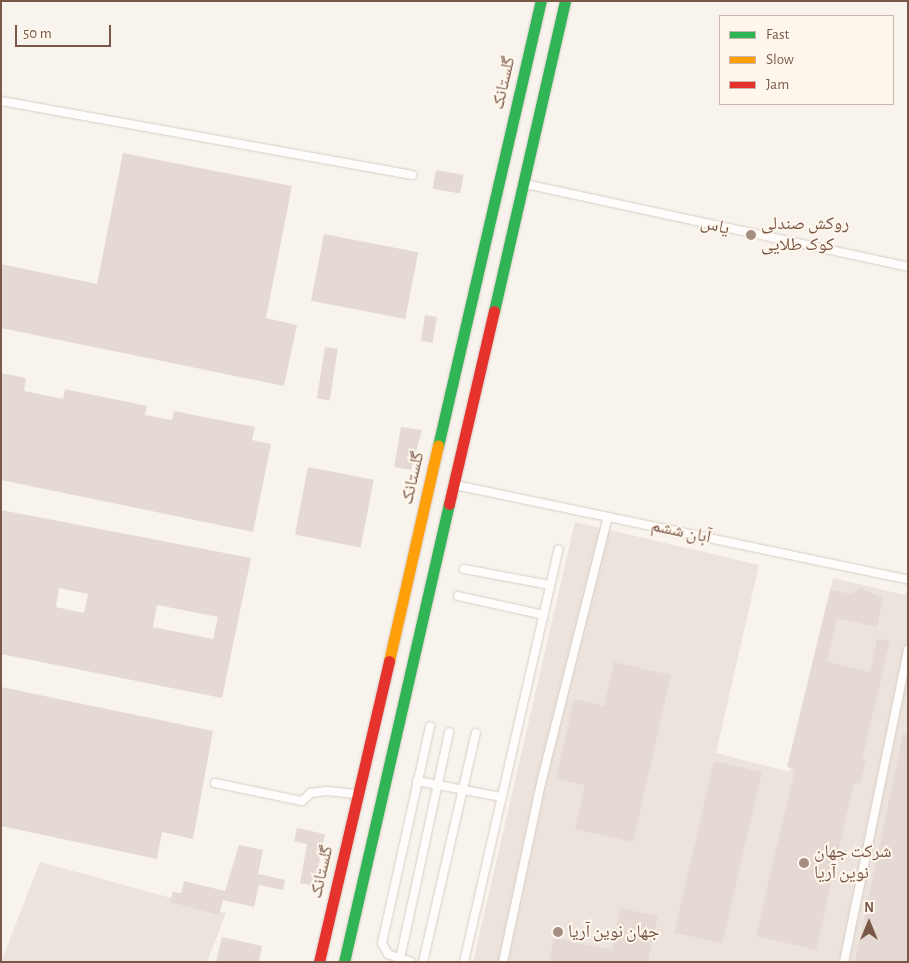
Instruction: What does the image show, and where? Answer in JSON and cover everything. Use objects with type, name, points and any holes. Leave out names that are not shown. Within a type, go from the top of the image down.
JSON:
[{"type":"street","name":"گلستانک","points":[[319,962],[541,1]]},
{"type":"street","points":[[344,962],[565,1]]},
{"type":"lane","points":[[1,101],[412,175]]},
{"type":"lane","name":"یاس","points":[[523,184],[908,267]]},
{"type":"lane","name":"آبان ششم","points":[[454,485],[908,580]]},
{"type":"lane","points":[[503,962],[541,783],[608,517]]},
{"type":"lane","points":[[464,962],[558,550]]},
{"type":"lane","points":[[464,569],[550,585]]},
{"type":"lane","points":[[458,596],[544,615]]},
{"type":"lane","points":[[844,962],[908,649]]},
{"type":"lane","points":[[411,962],[384,952],[382,943],[430,726]]},
{"type":"lane","points":[[400,959],[449,732]]},
{"type":"lane","points":[[423,962],[476,733]]},
{"type":"lane","points":[[418,781],[501,797]]},
{"type":"lane","points":[[214,784],[302,801],[311,793],[327,791],[358,795]]},
{"type":"shaded area","points":[[575,522],[759,565],[716,753],[790,772],[833,578],[905,595],[908,590],[908,962],[473,962]]},
{"type":"shaded area","points":[[40,862],[226,913],[207,962],[1,962]]},
{"type":"building","points":[[123,153],[292,186],[266,318],[297,325],[284,386],[1,328],[1,264],[97,284]]},
{"type":"building","points":[[436,170],[464,175],[460,194],[433,189]]},
{"type":"building","points":[[324,234],[418,252],[405,319],[311,301]]},
{"type":"building","points":[[425,315],[437,317],[433,343],[421,341]]},
{"type":"building","points":[[325,347],[338,349],[330,400],[317,398]]},
{"type":"building","points":[[1,373],[26,378],[24,391],[63,399],[65,389],[147,406],[145,415],[172,420],[174,411],[255,427],[252,440],[271,444],[253,532],[1,480]]},
{"type":"building","points":[[401,427],[422,430],[411,470],[394,467]]},
{"type":"building","points":[[308,467],[374,480],[361,548],[295,535]]},
{"type":"building","points":[[1,510],[251,558],[222,698],[1,654]],"holes":[[[59,588],[88,594],[84,613],[56,607]],[[157,605],[218,617],[213,639],[153,627]]]},
{"type":"building","points":[[860,588],[883,598],[877,627],[837,618],[827,662],[870,672],[877,639],[890,641],[862,759],[866,760],[860,784],[854,783],[816,950],[756,936],[795,769],[787,767],[830,590],[852,594]]},
{"type":"building","points":[[614,662],[671,675],[633,842],[575,829],[585,785],[556,779],[574,699],[604,706]]},
{"type":"building","points":[[1,687],[213,731],[193,839],[162,832],[157,859],[1,826]]},
{"type":"building","points":[[903,734],[908,735],[908,962],[855,962]]},
{"type":"building","points":[[714,761],[762,772],[722,944],[674,932]]},
{"type":"building","points":[[297,828],[325,834],[314,886],[300,883],[307,844],[294,841]]},
{"type":"building","points":[[239,845],[263,850],[258,874],[285,880],[283,890],[259,885],[254,907],[223,900],[219,915],[170,902],[173,892],[181,893],[184,881],[225,891]]},
{"type":"building","points":[[620,908],[658,916],[648,962],[549,962],[554,938],[612,950]]},
{"type":"building","points":[[222,937],[262,946],[259,962],[216,962]]},
{"type":"traffic: fast","points":[[438,446],[541,1]]},
{"type":"traffic: fast","points":[[494,311],[565,1]]},
{"type":"traffic: fast","points":[[344,962],[449,504]]},
{"type":"traffic: slow","points":[[389,661],[438,446]]},
{"type":"traffic: jam","points":[[449,504],[494,311]]},
{"type":"traffic: jam","points":[[319,962],[389,661]]},
{"type":"place","name":"روکش صندلی کوک طلایی","points":[[751,235]]},
{"type":"place","name":"شرکت جهان نوین آریا","points":[[804,863]]},
{"type":"place","name":"جهان نوین آریا","points":[[558,932]]}]
